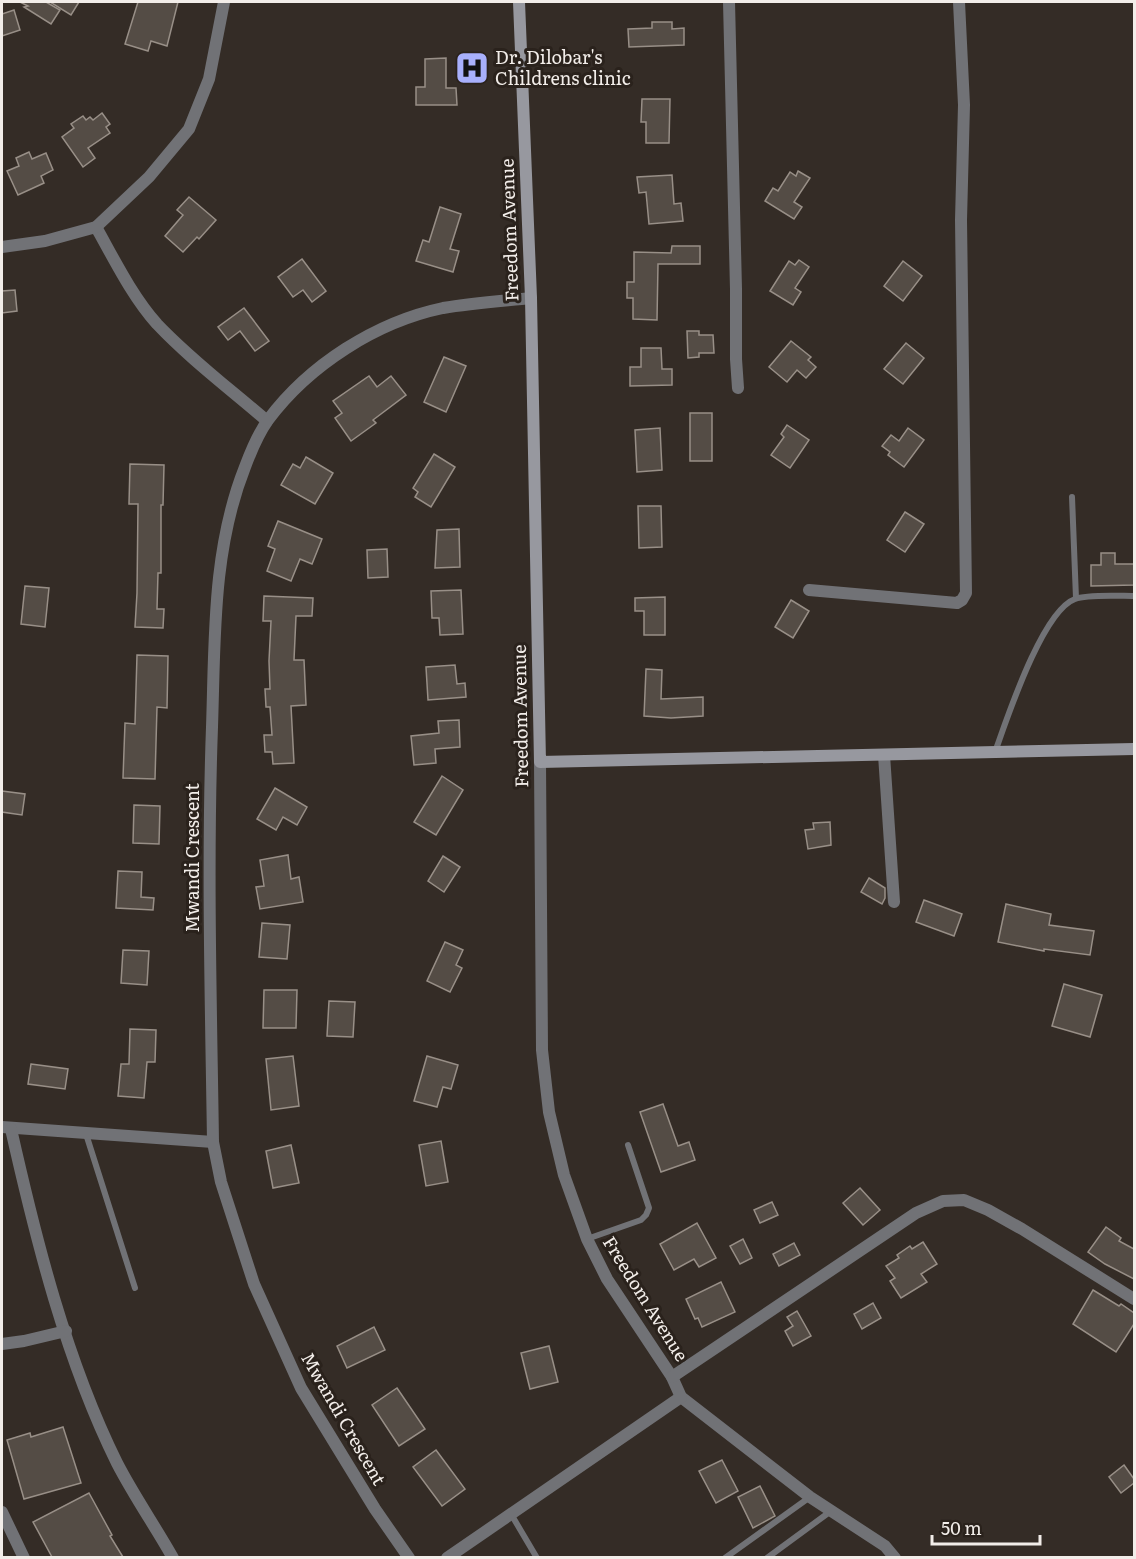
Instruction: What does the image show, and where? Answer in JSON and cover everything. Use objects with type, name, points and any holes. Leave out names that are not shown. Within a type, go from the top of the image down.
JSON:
[{"type":"main road","name":"Freedom Avenue","points":[[519,2],[531,298],[540,762]]},
{"type":"main road","points":[[540,762],[1134,749]]},
{"type":"street","points":[[2,247],[45,241],[96,227],[149,177],[189,129],[208,79],[224,2]]},
{"type":"street","points":[[729,2],[738,388]]},
{"type":"street","points":[[809,590],[957,603],[966,593],[961,220],[964,105],[959,2]]},
{"type":"street","points":[[96,227],[132,289],[156,323],[267,421]]},
{"type":"street","name":"Mwandi Crescent","points":[[409,1557],[375,1509],[301,1388],[254,1284],[221,1182],[213,1142],[209,798],[217,589],[225,530],[251,451],[267,421],[298,387],[331,358],[366,336],[405,320],[443,308],[531,298]]},
{"type":"street","points":[[884,755],[894,903]]},
{"type":"street","name":"Freedom Avenue","points":[[540,762],[542,1050],[549,1112],[564,1175],[587,1239],[607,1279],[672,1377],[681,1397],[810,1497],[885,1546],[895,1557]]},
{"type":"street","points":[[173,1557],[118,1465],[96,1415],[36,1237],[6,1128],[213,1142]]},
{"type":"street","points":[[672,1377],[916,1213],[943,1201],[964,1200],[988,1210],[1134,1299]]},
{"type":"street","points":[[2,1344],[66,1331]]},
{"type":"street","points":[[447,1557],[681,1397]]},
{"type":"street","points":[[2,1512],[24,1557]]},
{"type":"lane","points":[[1072,497],[1076,598]]},
{"type":"lane","points":[[995,752],[1029,664],[1047,630],[1065,604],[1076,598],[1134,596]]},
{"type":"lane","points":[[86,1134],[135,1288]]},
{"type":"lane","points":[[587,1239],[641,1220],[646,1215],[649,1208],[628,1145]]},
{"type":"lane","points":[[726,1557],[810,1497]]},
{"type":"lane","points":[[767,1557],[831,1511]]},
{"type":"lane","points":[[511,1513],[537,1557]]},
{"type":"building","points":[[20,2],[46,2],[60,10],[51,24]]},
{"type":"building","points":[[50,2],[79,2],[71,15]]},
{"type":"building","points":[[138,2],[178,2],[167,46],[151,41],[148,51],[125,44]]},
{"type":"building","points":[[14,10],[20,30],[2,36],[2,14]]},
{"type":"building","points":[[652,22],[672,22],[672,29],[684,28],[684,45],[629,47],[628,29],[652,28]]},
{"type":"building","points":[[446,58],[446,88],[456,88],[457,105],[416,105],[416,87],[425,87],[425,59]]},
{"type":"building","points":[[642,99],[670,99],[669,143],[646,143],[646,122],[641,122]]},
{"type":"building","points":[[102,113],[110,124],[106,127],[110,133],[88,148],[95,158],[83,167],[62,137],[74,128],[71,124],[83,116],[86,120],[90,117],[93,120]]},
{"type":"building","points":[[29,152],[32,159],[46,153],[53,170],[41,176],[44,183],[18,195],[7,171],[19,166],[16,158]]},
{"type":"building","points":[[798,171],[810,178],[794,202],[802,207],[794,219],[765,201],[773,188],[778,191],[790,172],[796,176]]},
{"type":"building","points":[[672,175],[674,204],[681,203],[683,221],[649,224],[646,192],[639,193],[637,177]]},
{"type":"building","points":[[189,197],[216,220],[199,239],[197,237],[183,252],[165,236],[183,215],[177,210]]},
{"type":"building","points":[[440,207],[461,214],[450,249],[459,251],[453,272],[416,261],[423,240],[429,242]]},
{"type":"building","points":[[672,246],[700,246],[700,264],[658,264],[657,320],[633,319],[633,298],[627,298],[627,282],[634,282],[634,252],[671,253]]},
{"type":"building","points":[[302,259],[326,291],[312,302],[303,290],[293,297],[278,277]]},
{"type":"building","points":[[799,260],[809,267],[795,288],[801,292],[793,305],[770,291],[789,261],[795,265]]},
{"type":"building","points":[[903,261],[922,276],[903,301],[884,286]]},
{"type":"building","points":[[15,290],[17,311],[2,313],[2,291]]},
{"type":"building","points":[[244,308],[269,341],[255,351],[240,331],[228,340],[218,327]]},
{"type":"building","points":[[687,331],[699,331],[699,335],[713,335],[714,353],[699,353],[699,357],[688,358]]},
{"type":"building","points":[[791,341],[811,357],[808,360],[816,367],[806,378],[797,370],[787,382],[769,367]]},
{"type":"building","points":[[906,343],[924,358],[903,384],[884,369]]},
{"type":"building","points":[[641,348],[661,348],[662,369],[672,369],[672,385],[630,386],[630,367],[641,367]]},
{"type":"building","points":[[444,357],[466,366],[446,412],[424,402]]},
{"type":"building","points":[[369,376],[377,387],[391,376],[406,395],[373,420],[376,423],[351,441],[335,418],[342,413],[333,401]]},
{"type":"building","points":[[690,413],[712,413],[712,461],[690,461]]},
{"type":"building","points":[[787,425],[809,440],[790,468],[771,455],[784,437],[781,434]]},
{"type":"building","points":[[660,428],[662,470],[637,472],[635,430]]},
{"type":"building","points":[[908,428],[924,440],[904,467],[888,455],[890,452],[882,446],[891,435],[899,441]]},
{"type":"building","points":[[434,454],[455,467],[431,507],[415,497],[418,492],[413,488]]},
{"type":"building","points":[[306,457],[333,473],[315,504],[281,485],[293,464],[300,468]]},
{"type":"building","points":[[130,464],[164,465],[163,505],[161,505],[161,573],[158,573],[157,609],[164,609],[163,628],[135,627],[138,504],[129,504]]},
{"type":"building","points":[[638,506],[661,506],[662,547],[639,548]]},
{"type":"building","points":[[905,512],[924,524],[905,552],[887,540]]},
{"type":"building","points":[[278,521],[322,539],[312,564],[300,559],[291,581],[267,571],[275,549],[268,546]]},
{"type":"building","points":[[459,529],[460,567],[435,568],[437,530]]},
{"type":"building","points":[[387,549],[388,577],[368,578],[367,550]]},
{"type":"building","points":[[1101,553],[1115,553],[1115,564],[1134,564],[1134,585],[1091,586],[1091,565],[1101,565]]},
{"type":"building","points":[[25,586],[49,588],[45,627],[21,624]]},
{"type":"building","points":[[461,590],[463,634],[440,635],[439,618],[432,618],[431,591]]},
{"type":"building","points":[[264,596],[313,598],[312,616],[296,616],[294,660],[304,660],[306,705],[291,706],[294,763],[273,764],[272,752],[265,752],[264,735],[272,735],[270,707],[266,707],[265,689],[270,689],[271,621],[263,621]]},
{"type":"building","points":[[665,597],[665,635],[644,635],[644,611],[635,611],[635,598]]},
{"type":"building","points":[[791,600],[809,611],[793,638],[775,627]]},
{"type":"building","points":[[137,655],[168,656],[167,708],[157,707],[155,779],[123,778],[125,723],[135,724]]},
{"type":"building","points":[[455,665],[457,684],[465,683],[466,697],[428,700],[426,667]]},
{"type":"building","points":[[646,669],[662,670],[661,699],[703,697],[703,716],[671,718],[644,716]]},
{"type":"building","points":[[459,720],[460,747],[435,749],[436,763],[414,765],[411,736],[439,733],[438,721]]},
{"type":"building","points":[[442,776],[463,790],[436,835],[414,822]]},
{"type":"building","points":[[275,788],[307,807],[297,825],[283,817],[276,830],[257,819]]},
{"type":"building","points":[[2,791],[25,794],[22,815],[2,812]]},
{"type":"building","points":[[134,805],[160,806],[159,844],[133,843]]},
{"type":"building","points":[[830,822],[831,845],[808,849],[805,830],[814,829],[813,823]]},
{"type":"building","points":[[288,855],[291,879],[299,877],[303,902],[260,909],[256,887],[264,886],[260,860]]},
{"type":"building","points":[[443,856],[460,867],[444,892],[428,881]]},
{"type":"building","points":[[118,871],[142,872],[141,897],[154,898],[153,910],[116,908]]},
{"type":"building","points":[[869,878],[885,888],[885,898],[882,904],[861,892]]},
{"type":"building","points":[[924,900],[962,914],[954,936],[916,922]]},
{"type":"building","points":[[1006,904],[1051,914],[1049,925],[1094,931],[1090,955],[1044,949],[1044,951],[998,942]]},
{"type":"building","points":[[262,923],[290,925],[287,959],[259,957]]},
{"type":"building","points":[[445,942],[463,950],[456,965],[462,968],[450,992],[427,981]]},
{"type":"building","points":[[123,950],[149,951],[147,985],[121,983]]},
{"type":"building","points":[[1064,984],[1102,995],[1090,1037],[1052,1026]]},
{"type":"building","points":[[264,990],[297,990],[296,1028],[263,1028]]},
{"type":"building","points":[[329,1001],[355,1002],[353,1037],[327,1036]]},
{"type":"building","points":[[130,1029],[156,1030],[155,1062],[147,1062],[144,1098],[118,1096],[121,1064],[129,1064]]},
{"type":"building","points":[[293,1056],[299,1106],[271,1110],[266,1059]]},
{"type":"building","points":[[427,1056],[458,1065],[451,1089],[443,1087],[437,1107],[414,1101]]},
{"type":"building","points":[[31,1064],[68,1069],[65,1089],[28,1084]]},
{"type":"building","points":[[663,1104],[678,1146],[689,1142],[695,1160],[661,1172],[640,1112]]},
{"type":"building","points":[[441,1141],[448,1182],[426,1186],[419,1145]]},
{"type":"building","points":[[291,1145],[299,1183],[273,1188],[266,1151]]},
{"type":"building","points":[[860,1188],[880,1210],[863,1225],[843,1203]]},
{"type":"building","points":[[772,1202],[778,1215],[760,1223],[754,1210]]},
{"type":"building","points":[[697,1223],[716,1258],[699,1267],[694,1259],[674,1270],[660,1244]]},
{"type":"building","points":[[1106,1227],[1121,1238],[1119,1241],[1134,1249],[1134,1279],[1088,1252]]},
{"type":"building","points":[[743,1239],[752,1258],[740,1264],[730,1246]]},
{"type":"building","points":[[923,1242],[937,1264],[921,1274],[927,1282],[901,1298],[890,1281],[895,1278],[886,1266],[899,1258],[897,1255],[910,1246],[912,1249]]},
{"type":"building","points":[[794,1243],[800,1255],[779,1266],[773,1254]]},
{"type":"building","points":[[721,1282],[735,1312],[702,1327],[698,1318],[695,1319],[686,1299]]},
{"type":"building","points":[[1093,1290],[1134,1313],[1134,1324],[1116,1352],[1073,1324]]},
{"type":"building","points":[[873,1303],[881,1318],[862,1329],[854,1314]]},
{"type":"building","points":[[797,1311],[811,1336],[793,1346],[785,1331],[793,1326],[787,1317]]},
{"type":"building","points":[[374,1327],[385,1350],[347,1368],[337,1346]]},
{"type":"building","points":[[549,1346],[558,1382],[530,1389],[521,1353]]},
{"type":"building","points":[[397,1388],[425,1429],[399,1446],[372,1405]]},
{"type":"building","points":[[63,1427],[81,1483],[24,1499],[7,1440],[30,1433],[31,1437]]},
{"type":"building","points":[[436,1450],[465,1489],[442,1506],[413,1467]]},
{"type":"building","points":[[722,1460],[738,1491],[716,1503],[699,1471]]},
{"type":"building","points":[[1124,1465],[1134,1479],[1134,1483],[1121,1493],[1109,1477]]},
{"type":"building","points":[[760,1486],[775,1516],[753,1528],[738,1497]]},
{"type":"building","points":[[89,1493],[123,1557],[52,1557],[33,1522]]},
{"type":"place","name":"Dr. Dilobar's Childrens clinic","points":[[472,68]]}]
